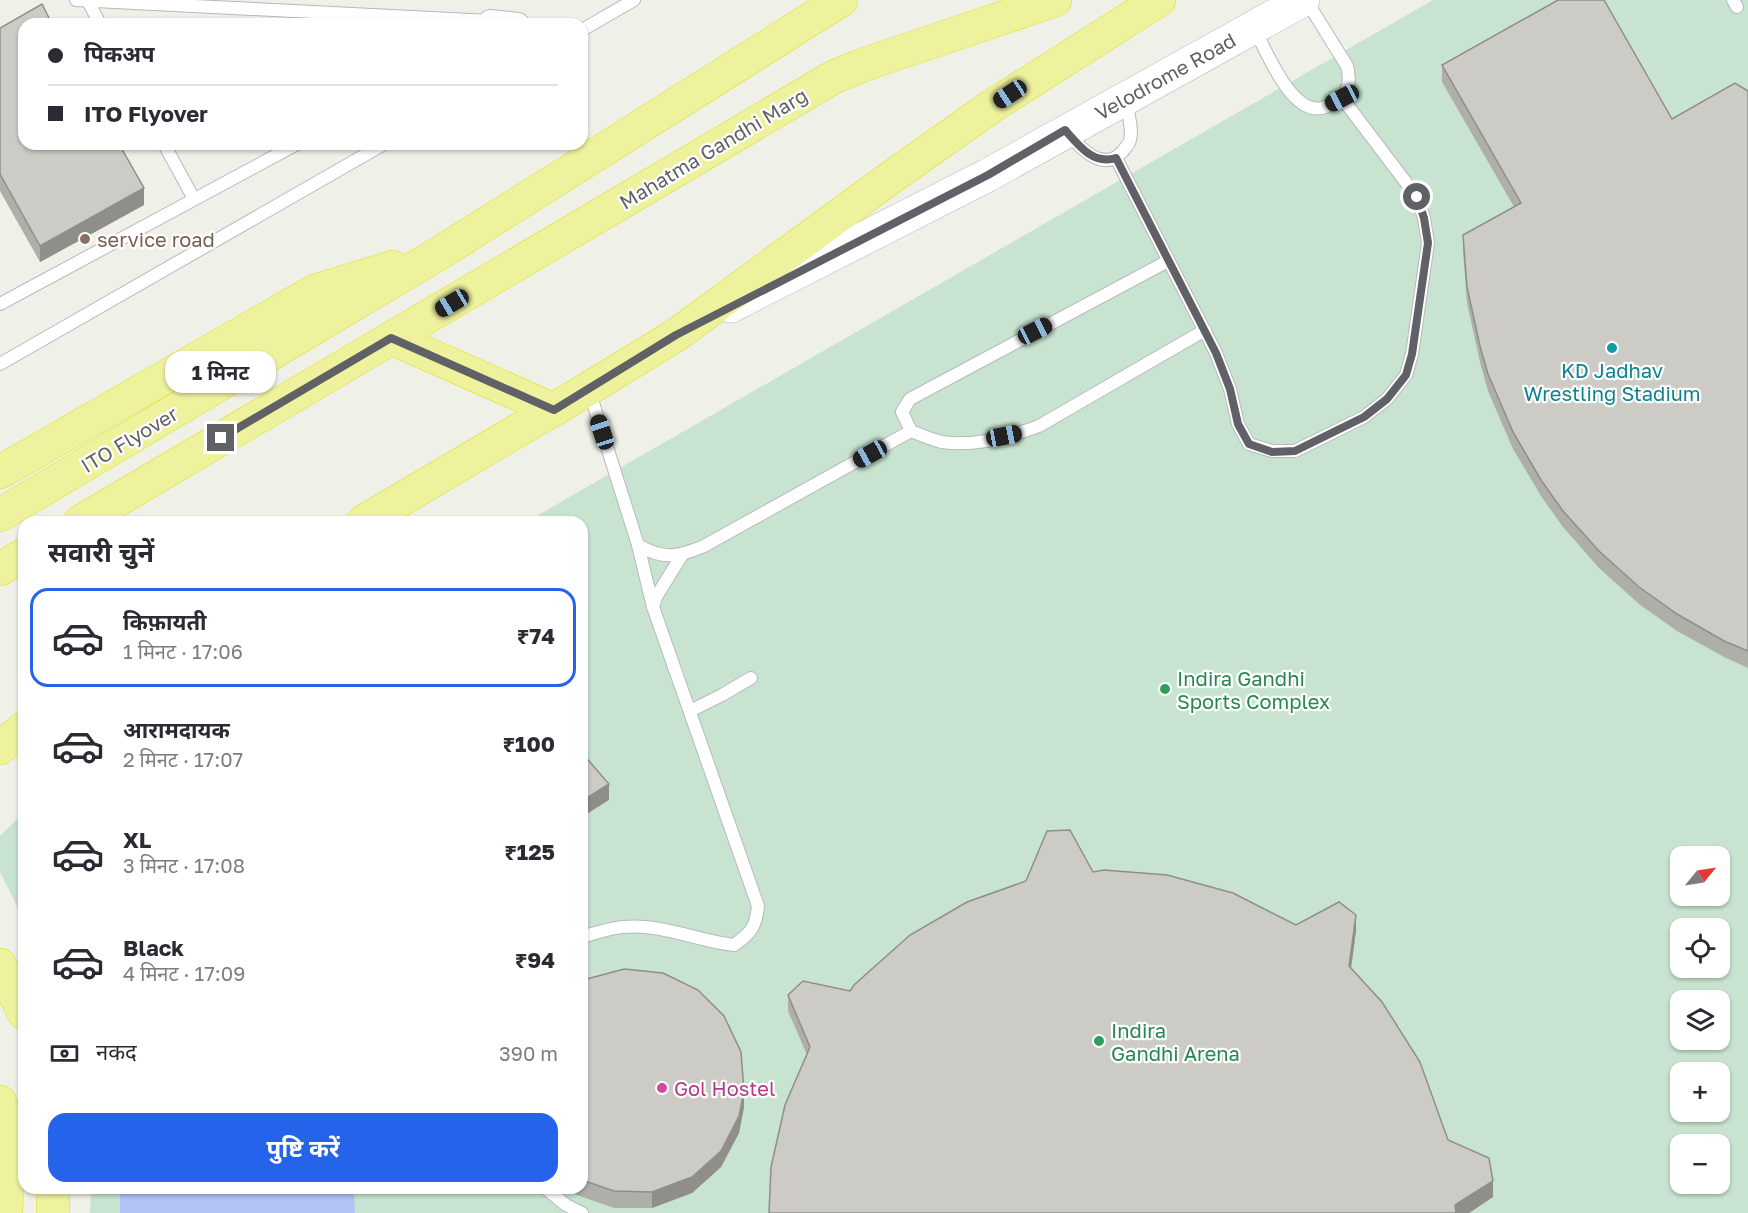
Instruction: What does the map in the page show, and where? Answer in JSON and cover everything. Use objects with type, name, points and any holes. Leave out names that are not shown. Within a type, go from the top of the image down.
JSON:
[{"type":"highway","points":[[0,472],[315,291],[443,251],[841,0]]},
{"type":"highway","name":"Mahatma Gandhi Marg","points":[[391,338],[832,78],[860,66],[1055,0]]},
{"type":"highway","points":[[373,516],[676,335],[992,106],[1159,0]]},
{"type":"highway","name":"ITO Flyover","points":[[0,515],[443,251]]},
{"type":"highway","points":[[90,516],[391,338],[554,410]]},
{"type":"highway","points":[[0,569],[18,558]]},
{"type":"highway","points":[[0,748],[18,733]]},
{"type":"highway","points":[[0,965],[18,1002]]},
{"type":"highway","points":[[0,1102],[8,1133],[6,1213]]},
{"type":"highway","points":[[53,1194],[53,1213]]},
{"type":"street","name":"Velodrome Road","points":[[676,335],[988,175],[1065,130],[1305,0]]},
{"type":"lane","points":[[76,0],[430,18]]},
{"type":"lane","points":[[588,27],[634,0]]},
{"type":"lane","points":[[1254,27],[1277,73],[1297,101],[1322,109],[1342,98],[1350,79],[1347,66],[1305,0]]},
{"type":"lane","points":[[88,1],[97,18]]},
{"type":"lane","points":[[1065,130],[1086,153],[1102,160],[1116,158],[1129,142],[1131,134],[1126,98]]},
{"type":"lane","points":[[1116,158],[1216,353],[1230,389],[1238,424],[1249,444],[1272,452],[1295,451],[1364,417],[1387,399],[1406,375],[1412,354],[1428,243],[1424,218],[1417,197],[1342,98]]},
{"type":"lane","points":[[167,150],[194,200]]},
{"type":"lane","points":[[2,299],[286,150]]},
{"type":"lane","points":[[0,364],[374,150]]},
{"type":"lane","points":[[1168,261],[910,399],[902,412],[911,431],[942,442],[972,442],[1019,434],[1039,426],[1205,330]]},
{"type":"lane","points":[[588,389],[638,545],[653,607],[758,906],[756,921],[749,935],[734,945],[715,943],[648,927],[622,927],[588,936]]},
{"type":"lane","points":[[638,545],[652,553],[682,555],[704,546],[911,431]]},
{"type":"lane","points":[[653,607],[656,597],[682,555]]},
{"type":"lane","points":[[690,711],[751,678]]},
{"type":"lane","points":[[552,1194],[566,1205],[582,1213]]},
{"type":"green space","name":"Indira Gandhi Sports Complex","points":[[1433,0],[1748,0],[1748,1213],[90,1213],[91,1194],[588,1194],[588,516],[536,516]]},
{"type":"green space","points":[[18,818],[18,908],[0,872],[0,836]]},
{"type":"water","points":[[120,1194],[353,1194],[355,1213],[120,1213]]},
{"type":"building","name":"KD Jadhav Wrestling Stadium","points":[[1558,0],[1604,0],[1672,119],[1735,83],[1748,91],[1748,651],[1724,641],[1677,614],[1639,587],[1599,551],[1563,511],[1541,480],[1513,432],[1488,374],[1467,287],[1463,235],[1521,203],[1442,65]]},
{"type":"building","points":[[42,4],[49,18],[18,18],[18,150],[122,150],[144,188],[40,246],[0,174],[0,28]]},
{"type":"building","points":[[588,760],[609,784],[588,797]]},
{"type":"building","name":"Indira Gandhi Arena","points":[[1070,830],[1093,872],[1104,870],[1167,875],[1233,893],[1296,925],[1339,902],[1356,915],[1349,966],[1382,1002],[1420,1062],[1448,1140],[1489,1158],[1493,1181],[1455,1205],[1456,1213],[769,1213],[771,1167],[785,1105],[810,1047],[788,995],[803,981],[850,991],[910,935],[967,902],[1026,881],[1047,831]]},
{"type":"building","name":"Gol Hostel","points":[[624,969],[663,973],[698,990],[724,1016],[741,1052],[744,1091],[739,1116],[721,1151],[692,1177],[652,1192],[614,1191],[588,1182],[588,979]]},
{"type":"place","name":"service road","points":[[85,239]]},
{"type":"place","name":"KD Jadhav Wrestling Stadium","points":[[1612,348]]},
{"type":"place","name":"Indira Gandhi Sports Complex","points":[[1165,689]]},
{"type":"place","name":"Indira Gandhi Arena","points":[[1099,1041]]},
{"type":"place","name":"Gol Hostel","points":[[662,1088]]},
{"type":"route","points":[[221,438],[391,338],[554,410],[676,335],[988,175],[1065,130],[1078,146],[1095,158],[1110,160],[1116,158],[1216,353],[1230,389],[1238,424],[1249,444],[1272,452],[1295,451],[1364,417],[1387,399],[1406,375],[1417,326],[1428,243],[1424,218],[1417,197]]}]
